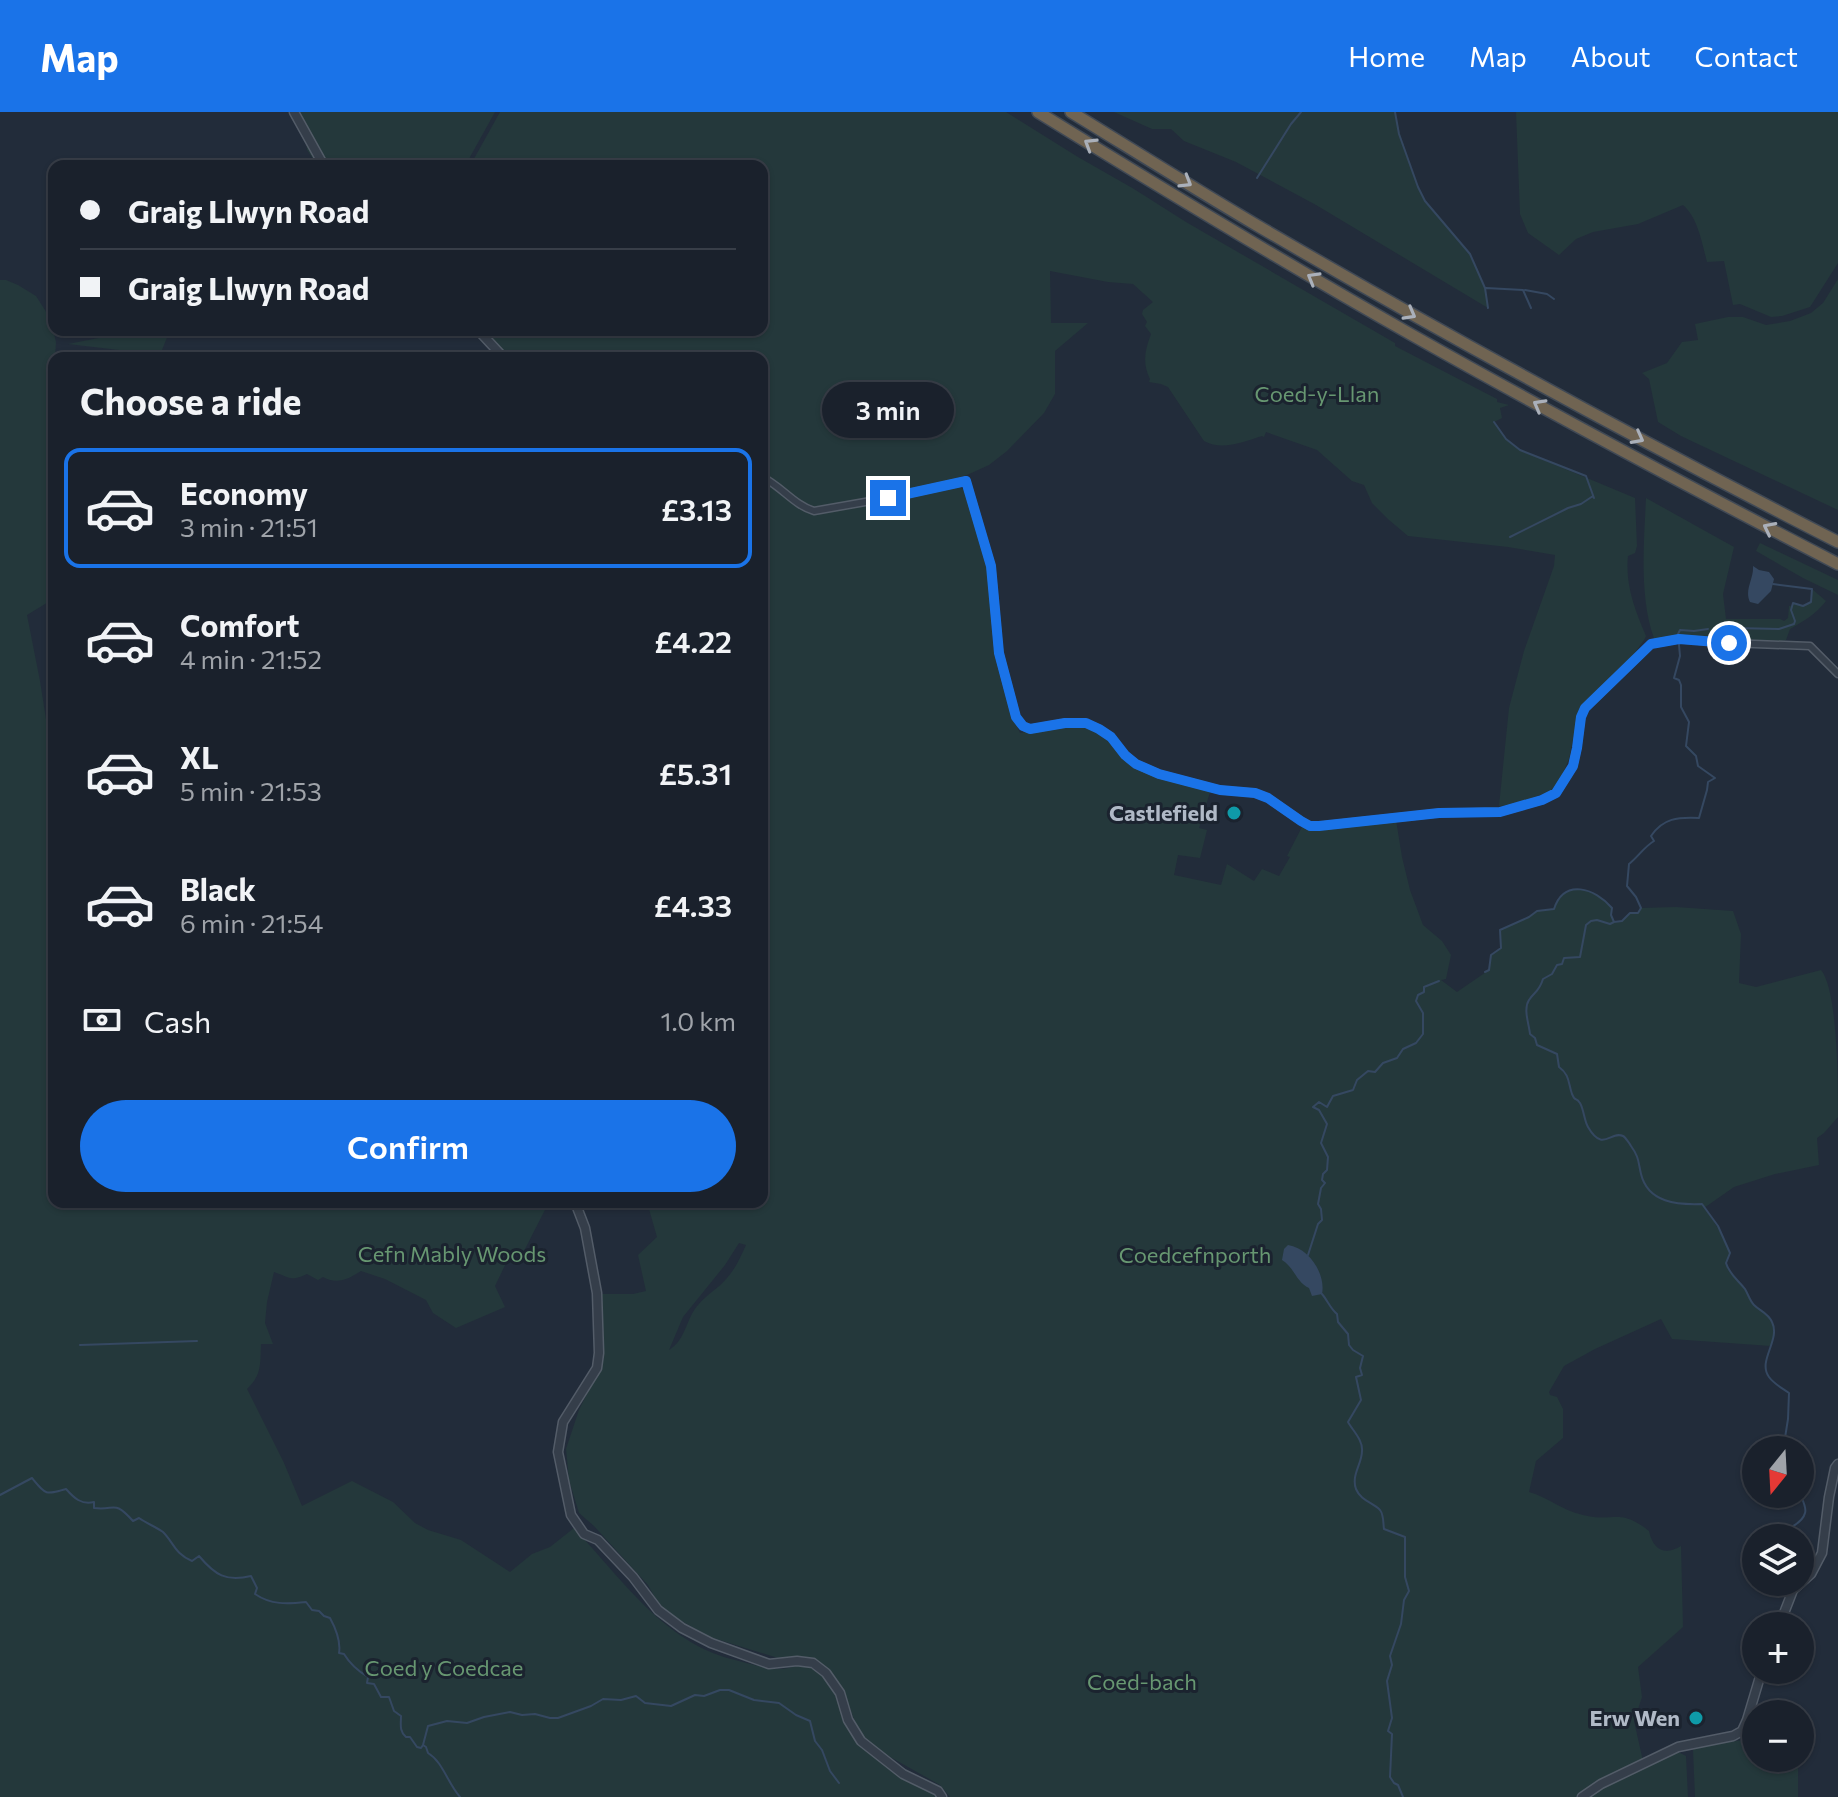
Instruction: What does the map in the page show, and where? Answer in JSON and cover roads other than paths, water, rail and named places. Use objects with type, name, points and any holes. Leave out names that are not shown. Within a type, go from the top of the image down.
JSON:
[{"type":"highway","points":[[1038,112],[1245,239],[1425,342],[1609,444],[1838,564]]},
{"type":"highway","points":[[1071,112],[1407,312],[1838,542]]},
{"type":"street","points":[[294,112],[321,160]]},
{"type":"street","points":[[484,336],[498,352]]},
{"type":"street","points":[[768,481],[804,508],[814,511],[966,481],[991,566],[999,653],[1016,717],[1023,726],[1030,729],[1086,723],[1111,737],[1136,764],[1159,774],[1220,790],[1255,793],[1268,798],[1310,826],[1439,813],[1500,812],[1556,793],[1573,766],[1585,708],[1651,644],[1679,639],[1810,646],[1838,674]]},
{"type":"street","points":[[577,1208],[585,1228],[597,1293],[599,1353],[597,1368],[563,1422],[558,1452],[571,1515],[584,1534],[598,1540],[633,1577],[658,1610],[682,1628],[711,1643],[769,1664],[813,1663],[826,1673],[840,1693],[848,1720],[861,1741],[903,1774],[938,1791],[942,1797]]},
{"type":"street","points":[[1784,1612],[1793,1590],[1811,1574],[1822,1553],[1829,1497],[1838,1464]]},
{"type":"street","points":[[1582,1797],[1601,1784],[1678,1747],[1733,1736],[1742,1731],[1757,1684]]},
{"type":"water","points":[[1753,566],[1769,572],[1774,579],[1771,591],[1758,604],[1750,602],[1748,598]]},
{"type":"water","points":[[1288,1245],[1303,1251],[1319,1270],[1322,1294],[1312,1296],[1309,1288],[1282,1260]]},
{"type":"waterway","points":[[1257,178],[1301,112]]},
{"type":"waterway","points":[[1395,112],[1399,134],[1418,187],[1425,201],[1470,254],[1485,288],[1488,308]]},
{"type":"waterway","points":[[1486,288],[1523,290],[1531,308]]},
{"type":"waterway","points":[[1525,290],[1547,294],[1554,299]]},
{"type":"waterway","points":[[1494,422],[1506,439],[1520,450],[1586,476],[1594,498]]},
{"type":"waterway","points":[[1510,537],[1593,496]]},
{"type":"waterway","points":[[1735,628],[1779,629],[1794,624],[1793,603],[1803,606],[1811,602],[1812,589],[1773,584]]},
{"type":"waterway","points":[[1485,972],[1489,970],[1491,955],[1501,948],[1500,930],[1537,911],[1554,909],[1559,899],[1572,890],[1589,891],[1605,901],[1612,908],[1614,922],[1622,921],[1630,913],[1638,913],[1641,908],[1627,886],[1629,864],[1654,841],[1651,836],[1661,825],[1678,819],[1699,818],[1708,782],[1715,778],[1698,766],[1696,756],[1686,746],[1689,722],[1681,707],[1681,685],[1674,678],[1680,656],[1680,630],[1708,629]]},
{"type":"waterway","points":[[1614,922],[1610,924],[1597,920],[1586,925],[1580,957],[1564,958],[1562,964],[1543,979],[1527,1004],[1530,1034],[1537,1045],[1557,1054],[1559,1067],[1567,1076],[1572,1094],[1580,1103],[1593,1135],[1603,1140],[1619,1135],[1624,1137],[1636,1153],[1641,1174],[1650,1191],[1674,1203],[1702,1204],[1718,1226],[1730,1253],[1726,1263],[1729,1270],[1753,1303],[1772,1322],[1774,1336],[1766,1371],[1773,1382],[1789,1393],[1785,1436]]},
{"type":"waterway","points":[[1308,1255],[1322,1220],[1318,1204],[1325,1183],[1322,1180],[1328,1157],[1321,1143],[1327,1124],[1319,1110],[1313,1107],[1319,1102],[1327,1107],[1333,1096],[1353,1090],[1357,1080],[1368,1071],[1375,1072],[1383,1063],[1397,1058],[1403,1049],[1416,1043],[1423,1034],[1423,1013],[1416,1001],[1418,995],[1424,992],[1424,987],[1439,981]]},
{"type":"waterway","points":[[1322,1294],[1348,1334],[1349,1345],[1363,1356],[1362,1375],[1356,1377],[1361,1400],[1348,1422],[1362,1447],[1355,1479],[1356,1489],[1380,1510],[1384,1529],[1405,1537],[1405,1577],[1409,1591],[1390,1656],[1392,1665],[1387,1681],[1392,1718],[1388,1731],[1392,1734],[1390,1777],[1403,1797]]},
{"type":"waterway","points":[[80,1345],[197,1341]]},
{"type":"waterway","points":[[0,1495],[32,1478],[46,1492],[66,1489],[78,1500],[94,1502],[94,1508],[114,1507],[133,1521],[139,1518],[163,1532],[178,1552],[192,1561],[199,1556],[210,1568],[228,1577],[251,1576],[257,1588],[255,1594],[261,1598],[279,1603],[306,1602],[312,1610],[330,1618],[338,1635],[339,1653],[344,1654],[354,1667],[368,1677],[367,1683],[374,1684],[381,1697],[389,1697],[394,1711],[401,1716],[404,1735],[410,1737],[417,1747],[426,1747],[460,1797]]},
{"type":"waterway","points":[[1796,1524],[1803,1518],[1805,1508]]},
{"type":"waterway","points":[[423,1745],[428,1726],[447,1721],[467,1723],[510,1712],[558,1718],[603,1699],[621,1700],[636,1696],[645,1703],[671,1706],[695,1695],[729,1690],[754,1700],[779,1703],[810,1721],[815,1741],[839,1783]]},
{"type":"place","name":"Castlefield","points":[[1234,813]]},
{"type":"place","name":"Erw Wen","points":[[1696,1718]]},
{"type":"park label","name":"Coed-y-Llan","points":[[1317,394]]},
{"type":"park label","name":"Cefn Mably Woods","points":[[452,1254]]},
{"type":"park label","name":"Coedcefnporth","points":[[1195,1255]]},
{"type":"park label","name":"Coed y Coedcae","points":[[444,1668]]},
{"type":"park label","name":"Coed-bach","points":[[1142,1682]]}]
